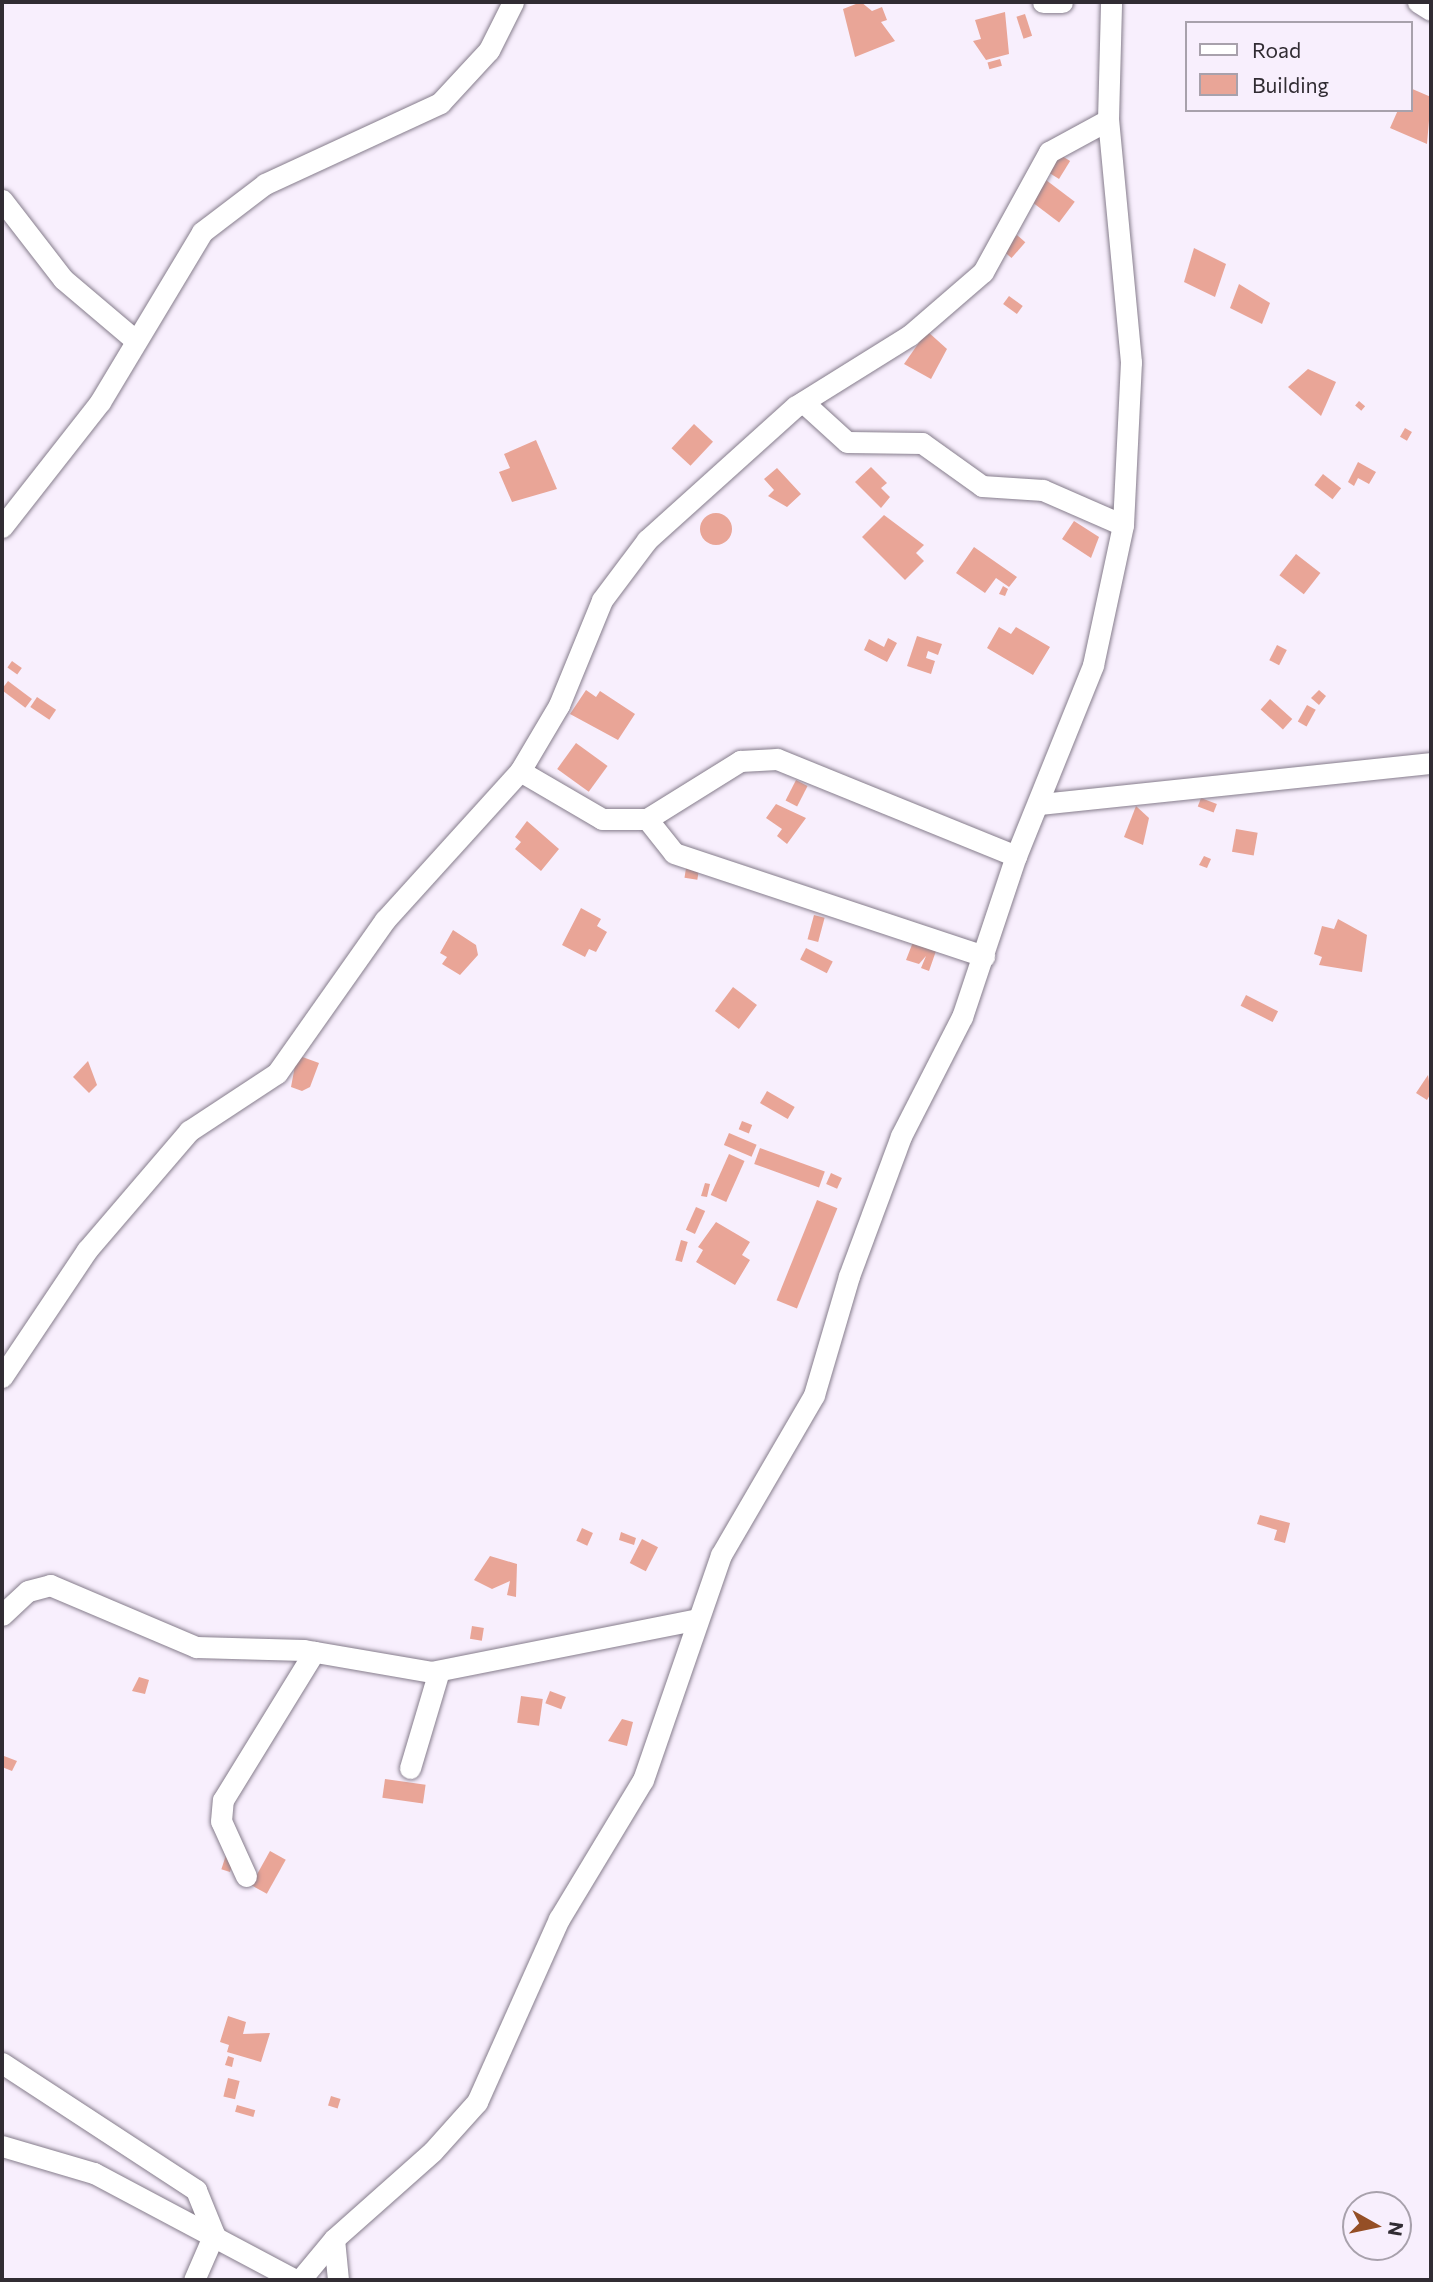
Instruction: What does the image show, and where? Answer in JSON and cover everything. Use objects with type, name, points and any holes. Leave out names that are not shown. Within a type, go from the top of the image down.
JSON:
[{"type":"street","points":[[2,527],[100,402],[202,232],[234,202],[440,103],[489,50],[513,2]]},
{"type":"street","points":[[1044,2],[1062,2]]},
{"type":"street","points":[[2,2146],[94,2173],[212,2241],[298,2280],[334,2239],[433,2151],[492,2080],[559,1919],[643,1780],[698,1619],[734,1529],[804,1418],[901,1136],[962,1017],[1016,856],[1040,804],[1093,665],[1123,524],[1131,362],[1108,120],[1111,2]]},
{"type":"street","points":[[1418,2],[1431,10]]},
{"type":"street","points":[[2,1377],[87,1250],[189,1131],[277,1073],[385,920],[520,771],[559,705],[602,600],[640,550],[723,467],[803,401],[910,335],[983,272],[1049,152],[1108,120]]},
{"type":"street","points":[[2,200],[58,273],[135,340]]},
{"type":"street","points":[[803,401],[847,442],[922,443],[982,486],[1043,489],[1123,524]]},
{"type":"street","points":[[520,771],[602,819],[647,819],[740,761],[777,759],[1016,856]]},
{"type":"street","points":[[1040,804],[1431,764]]},
{"type":"street","points":[[647,819],[674,853],[984,956]]},
{"type":"street","points":[[2,1615],[28,1591],[50,1585],[177,1642],[218,1650],[314,1652],[439,1671],[698,1619]]},
{"type":"street","points":[[246,1876],[221,1821],[223,1800],[314,1652]]},
{"type":"street","points":[[410,1768],[439,1671]]},
{"type":"street","points":[[2,2063],[196,2190],[212,2221],[212,2241],[194,2280]]},
{"type":"street","points":[[334,2239],[338,2280]]},
{"type":"building","points":[[861,2],[872,11],[882,7],[887,20],[881,22],[895,41],[855,57],[843,9]]},
{"type":"building","points":[[1005,12],[1009,54],[986,60],[973,41],[981,39],[975,20]]},
{"type":"building","points":[[1025,14],[1032,36],[1024,39],[1016,17]]},
{"type":"building","points":[[1000,59],[1002,66],[989,69],[988,63]]},
{"type":"building","points":[[1412,89],[1431,97],[1427,144],[1390,128],[1397,112],[1412,112]]},
{"type":"building","points":[[1054,151],[1070,161],[1059,179],[1043,169]]},
{"type":"building","points":[[1046,180],[1075,202],[1059,222],[1030,201]]},
{"type":"building","points":[[1017,235],[1025,242],[1012,258],[1003,251]]},
{"type":"building","points":[[1194,248],[1226,264],[1215,297],[1184,282]]},
{"type":"building","points":[[1239,284],[1270,303],[1262,324],[1230,308]]},
{"type":"building","points":[[1009,296],[1023,306],[1017,314],[1003,304]]},
{"type":"building","points":[[927,331],[947,349],[931,379],[904,364]]},
{"type":"building","points":[[1308,369],[1336,382],[1321,416],[1288,387]]},
{"type":"building","points":[[1359,401],[1365,406],[1361,411],[1355,406]]},
{"type":"building","points":[[694,424],[713,442],[691,466],[671,448]]},
{"type":"building","points":[[1405,428],[1412,432],[1407,441],[1400,437]]},
{"type":"building","points":[[536,440],[557,489],[512,502],[499,472],[510,468],[504,454]]},
{"type":"building","points":[[1358,462],[1376,472],[1369,484],[1358,478],[1354,486],[1348,482]]},
{"type":"building","points":[[871,467],[887,483],[881,488],[890,497],[881,508],[855,482]]},
{"type":"building","points":[[777,468],[801,494],[787,507],[768,496],[774,490],[764,479]]},
{"type":"building","points":[[1323,474],[1341,488],[1333,499],[1314,485]]},
{"type":"building","points":[[716,513],[727,518],[732,529],[727,540],[716,545],[705,540],[700,529],[705,518]]},
{"type":"building","points":[[884,515],[924,545],[916,553],[924,561],[905,580],[862,537]]},
{"type":"building","points":[[1074,521],[1099,537],[1091,558],[1062,539]]},
{"type":"building","points":[[974,547],[1017,577],[1009,587],[996,578],[985,593],[956,573]]},
{"type":"building","points":[[1296,554],[1320,573],[1304,594],[1279,575]]},
{"type":"building","points":[[1003,586],[1008,589],[1005,596],[999,594]]},
{"type":"building","points":[[999,627],[1011,634],[1016,627],[1050,647],[1033,675],[987,648]]},
{"type":"building","points":[[917,636],[942,644],[938,655],[928,651],[926,658],[935,661],[931,674],[907,666]]},
{"type":"building","points":[[888,638],[897,643],[887,662],[864,650],[869,639],[884,647]]},
{"type":"building","points":[[1277,645],[1287,650],[1279,665],[1269,660]]},
{"type":"building","points":[[12,661],[22,668],[17,674],[7,668]]},
{"type":"building","points":[[8,681],[32,699],[25,708],[2,690]]},
{"type":"building","points":[[586,690],[596,697],[600,691],[635,714],[618,740],[570,714]]},
{"type":"building","points":[[1319,690],[1326,696],[1319,705],[1311,698]]},
{"type":"building","points":[[37,697],[56,710],[49,720],[30,707]]},
{"type":"building","points":[[1270,699],[1292,719],[1283,729],[1261,709]]},
{"type":"building","points":[[1307,705],[1316,710],[1307,726],[1298,722]]},
{"type":"building","points":[[576,743],[608,766],[589,792],[557,769]]},
{"type":"building","points":[[796,780],[808,786],[797,806],[786,800]]},
{"type":"building","points":[[1201,798],[1217,804],[1214,812],[1198,806]]},
{"type":"building","points":[[776,804],[806,818],[787,844],[777,836],[782,829],[766,818]]},
{"type":"building","points":[[1136,806],[1149,818],[1143,845],[1124,837]]},
{"type":"building","points":[[527,821],[559,849],[541,871],[515,849],[521,842],[515,837]]},
{"type":"building","points":[[1236,829],[1258,833],[1254,855],[1232,852]]},
{"type":"building","points":[[1204,856],[1211,859],[1207,868],[1199,865]]},
{"type":"building","points":[[687,862],[700,864],[697,880],[684,878]]},
{"type":"building","points":[[581,908],[601,919],[597,926],[607,932],[596,952],[589,949],[585,957],[562,945]]},
{"type":"building","points":[[814,915],[825,918],[818,942],[808,939]]},
{"type":"building","points":[[1338,919],[1367,935],[1362,972],[1319,965],[1322,957],[1314,954],[1322,926],[1334,929]]},
{"type":"building","points":[[453,930],[476,945],[478,955],[460,975],[442,964],[447,957],[440,953]]},
{"type":"building","points":[[913,942],[936,951],[929,971],[921,968],[926,956],[919,964],[906,960]]},
{"type":"building","points":[[806,948],[833,962],[827,973],[800,960]]},
{"type":"building","points":[[733,987],[757,1005],[739,1029],[715,1011]]},
{"type":"building","points":[[1246,995],[1278,1011],[1273,1022],[1241,1006]]},
{"type":"building","points":[[297,1055],[319,1063],[310,1087],[302,1091],[291,1087]]},
{"type":"building","points":[[88,1061],[97,1085],[89,1093],[73,1077]]},
{"type":"building","points":[[1428,1075],[1431,1093],[1427,1100],[1416,1093]]},
{"type":"building","points":[[767,1091],[795,1107],[788,1119],[760,1103]]},
{"type":"building","points":[[742,1121],[752,1125],[749,1133],[739,1129]]},
{"type":"building","points":[[729,1133],[757,1145],[752,1157],[724,1145]]},
{"type":"building","points":[[760,1148],[825,1172],[819,1188],[754,1164]]},
{"type":"building","points":[[729,1154],[745,1161],[726,1202],[711,1195]]},
{"type":"building","points":[[831,1173],[842,1178],[837,1189],[826,1184]]},
{"type":"building","points":[[705,1183],[710,1184],[707,1197],[701,1196]]},
{"type":"building","points":[[817,1200],[837,1208],[797,1308],[777,1300]]},
{"type":"building","points":[[696,1207],[705,1211],[695,1234],[686,1230]]},
{"type":"building","points":[[716,1222],[750,1242],[742,1255],[750,1260],[735,1285],[696,1262],[703,1250],[698,1247]]},
{"type":"building","points":[[681,1240],[688,1242],[682,1262],[675,1260]]},
{"type":"building","points":[[1260,1515],[1290,1523],[1285,1543],[1274,1540],[1277,1530],[1257,1524]]},
{"type":"building","points":[[582,1528],[593,1533],[587,1546],[576,1541]]},
{"type":"building","points":[[621,1532],[636,1538],[634,1545],[619,1540]]},
{"type":"building","points":[[642,1539],[658,1547],[646,1571],[630,1563]]},
{"type":"building","points":[[490,1556],[517,1564],[516,1597],[507,1595],[510,1581],[492,1589],[474,1580]]},
{"type":"building","points":[[472,1626],[484,1628],[482,1641],[470,1639]]},
{"type":"building","points":[[139,1677],[149,1680],[145,1694],[132,1691]]},
{"type":"building","points":[[550,1691],[566,1697],[561,1709],[545,1703]]},
{"type":"building","points":[[521,1696],[543,1699],[539,1726],[517,1723]]},
{"type":"building","points":[[622,1719],[633,1722],[627,1746],[608,1741]]},
{"type":"building","points":[[4,1756],[17,1761],[12,1771],[2,1767]]},
{"type":"building","points":[[385,1779],[426,1785],[423,1804],[382,1798]]},
{"type":"building","points":[[270,1851],[286,1860],[267,1894],[251,1885]]},
{"type":"building","points":[[226,1855],[235,1858],[230,1872],[221,1869]]},
{"type":"building","points":[[228,2016],[246,2022],[243,2034],[270,2033],[261,2062],[227,2052],[229,2045],[220,2042]]},
{"type":"building","points":[[228,2056],[234,2058],[232,2067],[225,2065]]},
{"type":"building","points":[[228,2078],[240,2081],[235,2099],[223,2096]]},
{"type":"building","points":[[331,2096],[341,2099],[338,2108],[328,2106]]},
{"type":"building","points":[[237,2105],[255,2110],[253,2117],[235,2112]]}]
